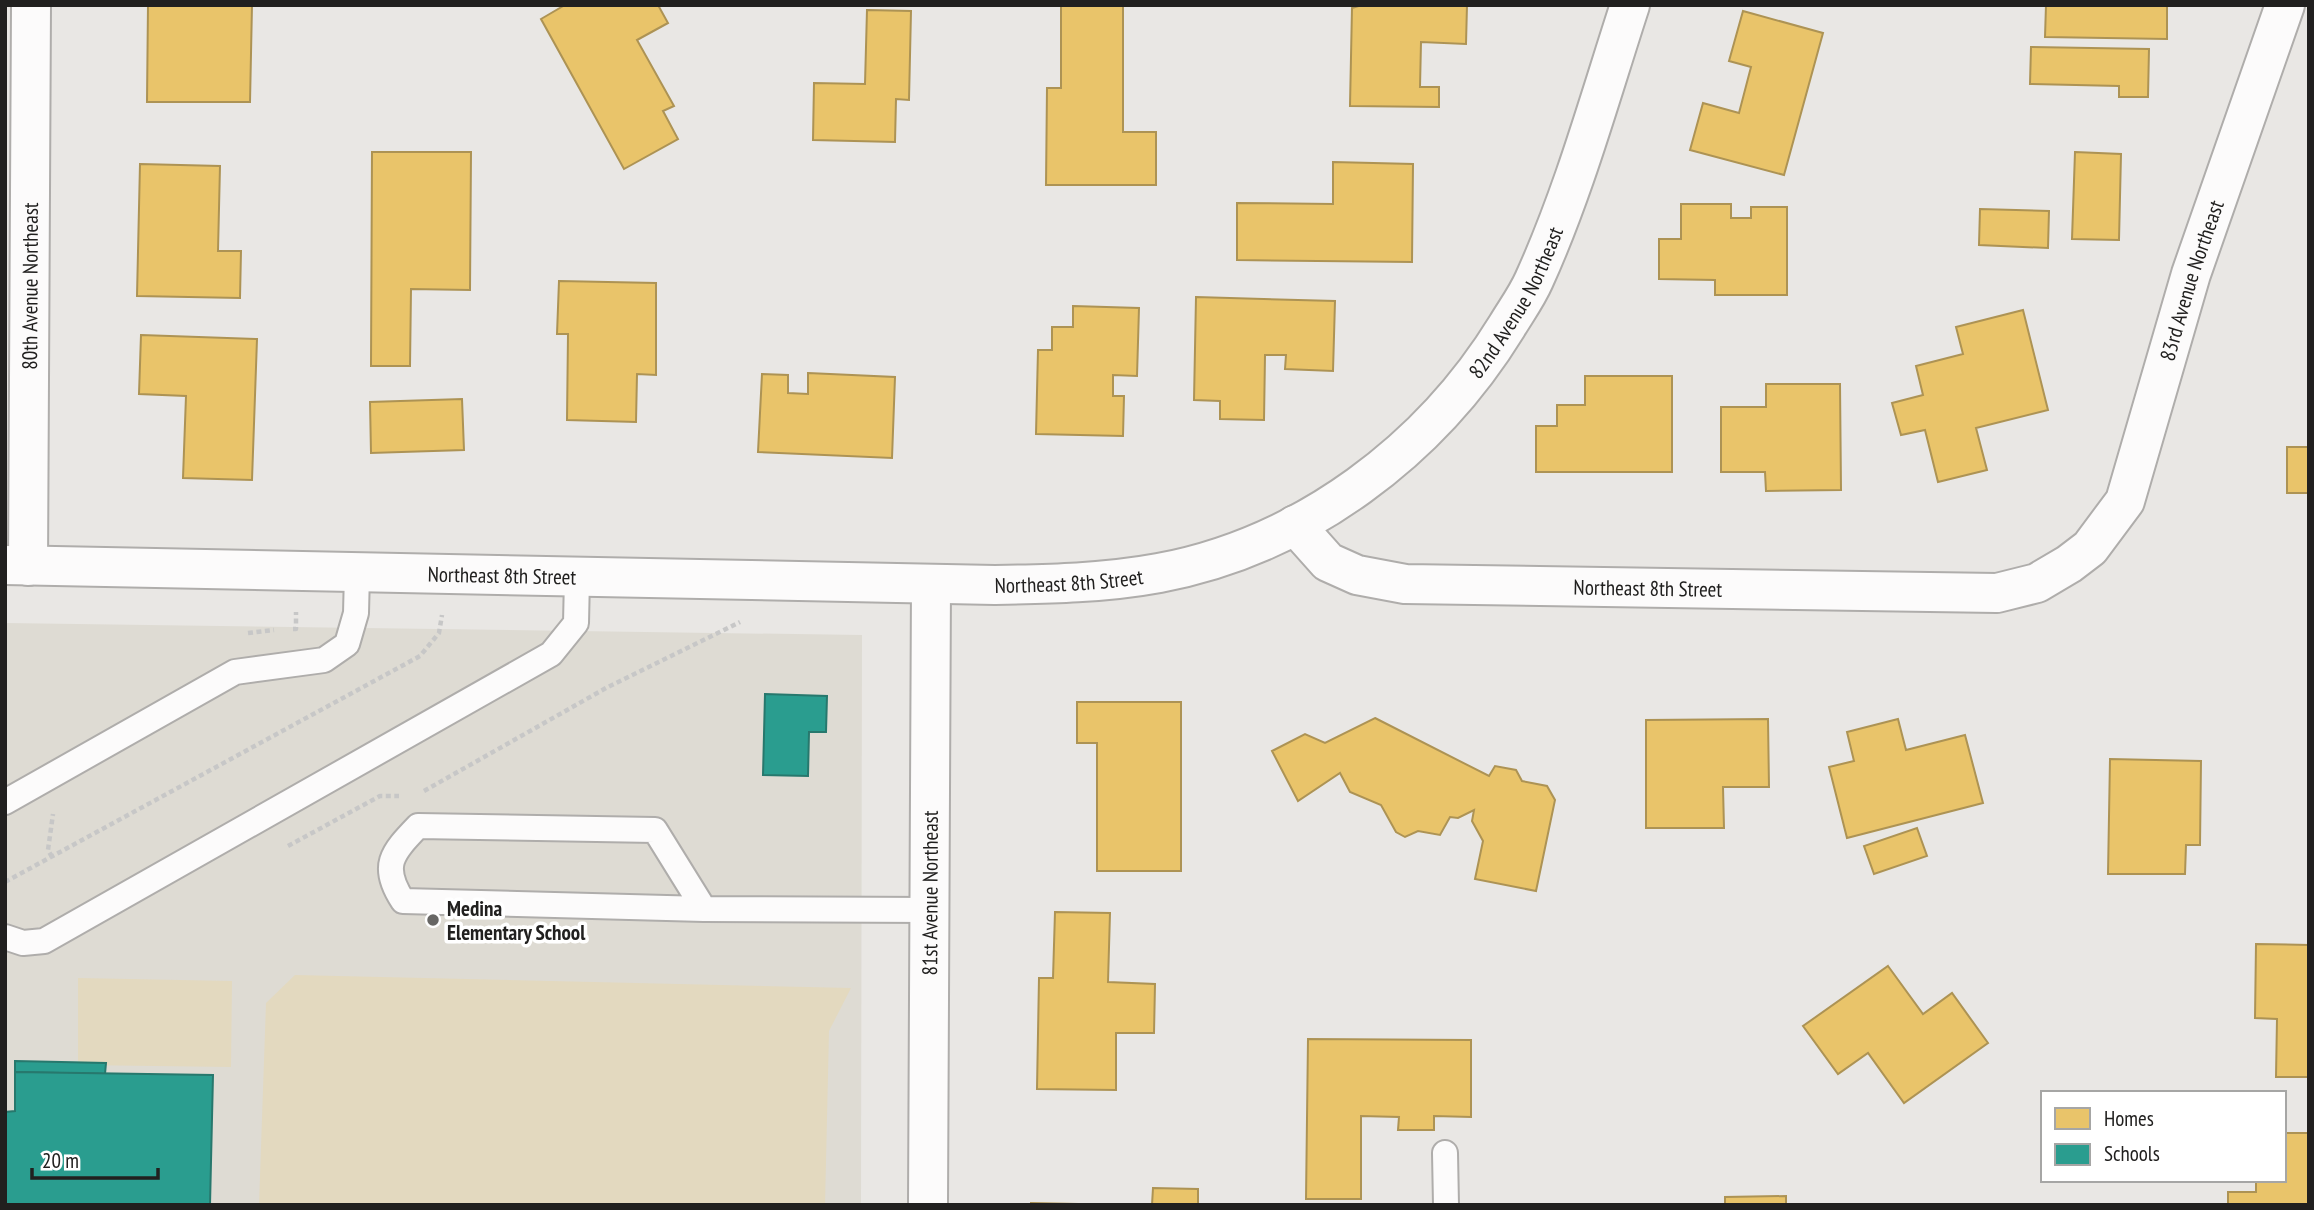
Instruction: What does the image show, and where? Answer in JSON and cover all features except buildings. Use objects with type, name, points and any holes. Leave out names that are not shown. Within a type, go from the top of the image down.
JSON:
[{"type":"street","name":"80th Avenue Northeast","points":[[16,566],[31,5]]},
{"type":"street","name":"82nd Avenue Northeast","points":[[1294,525],[1372,478],[1422,434],[1465,386],[1492,349],[1534,282],[1630,5]]},
{"type":"street","name":"83rd Avenue Northeast","points":[[2090,548],[2125,501],[2191,274],[2285,5]]},
{"type":"street","name":"Northeast 8th Street","points":[[16,566],[577,578],[1068,584],[1159,573],[1228,555],[1294,525],[1328,562],[1357,575],[1405,584],[1997,593],[2037,583],[2090,548]]},
{"type":"street","name":"81st Avenue Northeast","points":[[928,1205],[931,584]]},
{"type":"lane","points":[[5,802],[235,672],[324,660],[347,644],[356,613],[357,573]]},
{"type":"lane","points":[[5,937],[23,943],[44,941],[551,653],[576,623],[577,578]]},
{"type":"lane","points":[[704,909],[655,830],[418,826],[393,852],[391,883],[403,901],[704,909],[930,910]]},
{"type":"lane","points":[[1445,1153],[1446,1205]]},
{"type":"path","points":[[5,883],[420,656],[439,633],[442,614]]},
{"type":"path","points":[[427,797],[414,796],[606,688],[742,621]]},
{"type":"path","points":[[285,848],[380,796],[403,796]]},
{"type":"path","points":[[52,857],[48,850],[54,808]]},
{"type":"shaded area","name":"Medina Elementary School","points":[[5,623],[862,635],[861,1205],[5,1205]]},
{"type":"shaded area","points":[[295,975],[851,988],[829,1031],[825,1205],[259,1205],[266,1003]]},
{"type":"shaded area","points":[[78,978],[232,981],[231,1067],[78,1065]]},
{"type":"place","name":"Medina Elementary School","points":[[433,920]]}]
